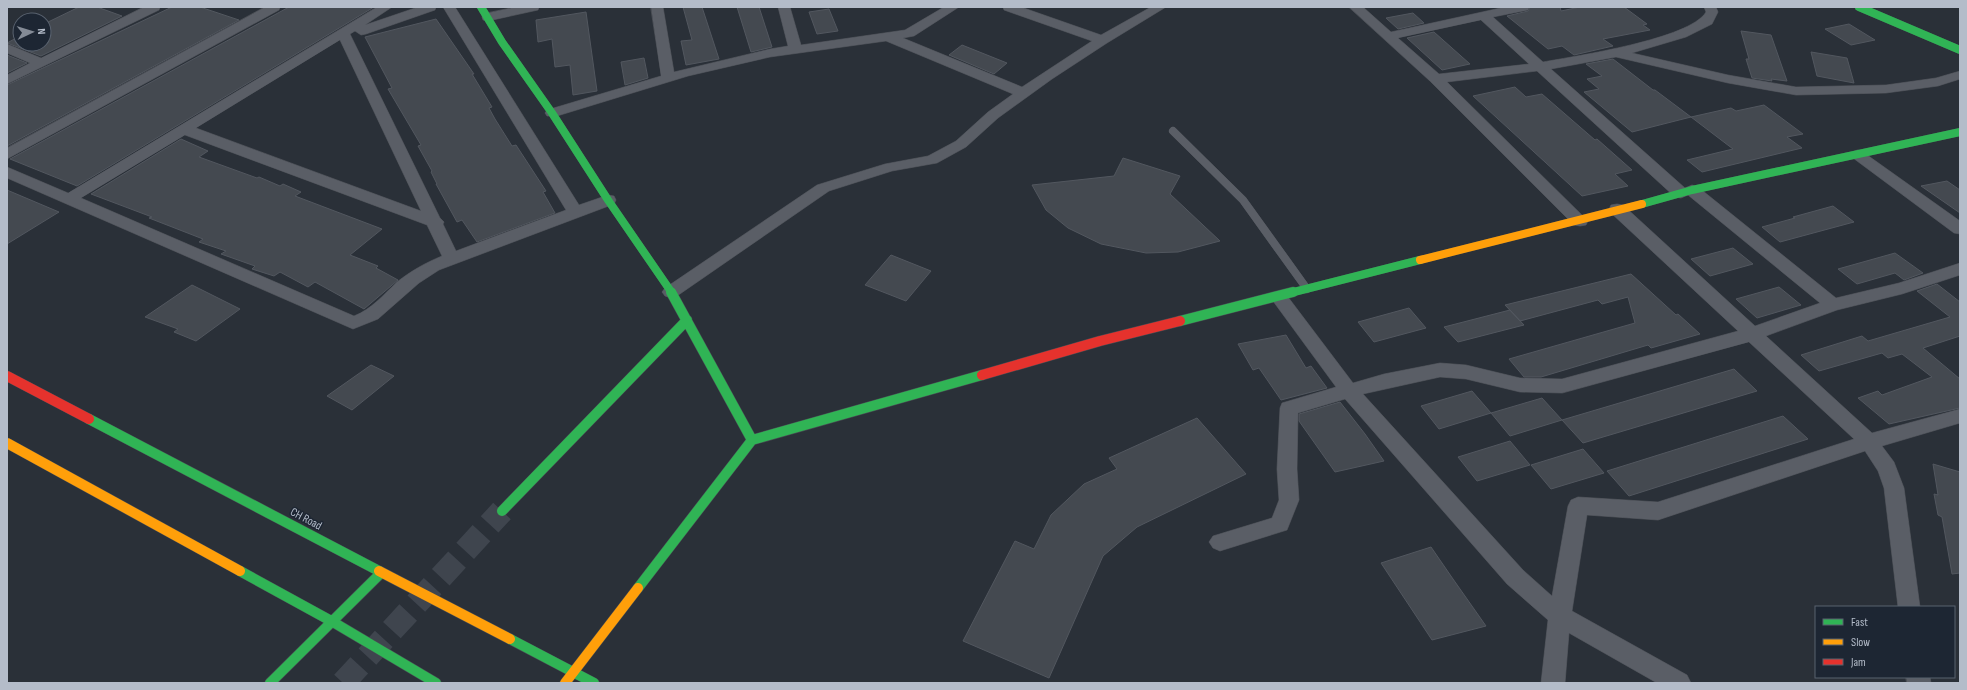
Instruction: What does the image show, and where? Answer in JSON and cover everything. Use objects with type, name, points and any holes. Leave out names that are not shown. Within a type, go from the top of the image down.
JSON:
[{"type":"street","points":[[126,7],[149,10]]},
{"type":"street","points":[[7,154],[274,7]]},
{"type":"street","points":[[70,198],[344,35],[386,7]]},
{"type":"street","points":[[344,35],[430,7]]},
{"type":"street","points":[[449,7],[576,212]]},
{"type":"street","points":[[533,7],[484,12],[502,42],[552,113],[608,200],[672,292],[752,440]]},
{"type":"street","points":[[657,7],[668,78]]},
{"type":"street","points":[[784,7],[796,50]]},
{"type":"street","points":[[552,113],[668,78],[770,53],[909,33],[953,7]]},
{"type":"street","points":[[1009,7],[1102,40]]},
{"type":"street","points":[[672,292],[823,188],[890,167],[932,160],[961,144],[994,115],[1024,93],[1102,40],[1160,7]]},
{"type":"street","points":[[1355,7],[1390,36],[1580,221]]},
{"type":"street","points":[[1390,36],[1523,7]]},
{"type":"street","points":[[1436,80],[1539,67],[1570,60],[1616,54],[1681,34],[1707,21],[1712,12],[1710,7]]},
{"type":"street","points":[[1859,7],[1960,50]]},
{"type":"street","points":[[7,80],[149,10]]},
{"type":"street","points":[[1484,16],[1518,45],[1539,67],[1686,191],[1833,305]]},
{"type":"street","points":[[344,35],[436,222],[452,258]]},
{"type":"street","points":[[888,37],[1024,93]]},
{"type":"street","points":[[1518,45],[1570,60]]},
{"type":"street","points":[[7,48],[41,63]]},
{"type":"street","points":[[1616,54],[1728,79],[1796,91],[1886,89],[1938,82],[1960,75]]},
{"type":"street","points":[[184,129],[436,222]]},
{"type":"street","points":[[565,683],[752,440],[1100,341],[1549,227],[1580,221],[1617,209],[1686,191],[1959,133]]},
{"type":"street","points":[[1858,155],[1960,229]]},
{"type":"street","points":[[7,172],[70,198],[353,323],[370,318],[388,303],[409,281],[433,266],[608,200]]},
{"type":"street","points":[[1617,209],[1708,295],[1753,334],[1869,442],[1887,468],[1894,488],[1910,606]]},
{"type":"street","points":[[1944,217],[1960,213]]},
{"type":"street","points":[[1220,542],[1280,524],[1289,500],[1287,469],[1289,408],[1390,379],[1440,370],[1466,372],[1520,385],[1562,386],[1753,334],[1833,305],[1902,288],[1960,269]]},
{"type":"street","points":[[1278,297],[1349,390],[1515,577],[1560,616],[1679,683]]},
{"type":"street","points":[[502,512],[687,320]]},
{"type":"street","name":"CH Road","points":[[7,376],[594,683]]},
{"type":"street","points":[[1553,683],[1560,616],[1578,506],[1658,511],[1869,442],[1960,416]]},
{"type":"street","points":[[7,443],[333,622],[436,683]]},
{"type":"street","points":[[270,683],[333,622],[381,572]]},
{"type":"lane","points":[[1173,131],[1243,200],[1307,289]]},
{"type":"building","points":[[79,7],[97,7],[122,16],[52,51],[52,20]]},
{"type":"building","points":[[172,7],[200,7],[239,20],[7,146],[7,85]]},
{"type":"building","points":[[289,7],[374,7],[77,186],[10,159]]},
{"type":"building","points":[[683,7],[702,7],[719,59],[686,65],[681,41],[692,40]]},
{"type":"building","points":[[737,7],[759,7],[772,47],[751,52]]},
{"type":"building","points":[[1530,7],[1560,7],[1561,11],[1580,7],[1624,7],[1647,24],[1643,25],[1650,30],[1603,39],[1613,46],[1574,55],[1562,46],[1548,49],[1507,16],[1528,11]]},
{"type":"building","points":[[829,9],[838,31],[817,34],[809,12]]},
{"type":"building","points":[[586,12],[597,91],[573,95],[570,65],[555,67],[552,39],[538,42],[536,20]]},
{"type":"building","points":[[1413,13],[1424,23],[1398,29],[1386,18]]},
{"type":"building","points":[[436,19],[474,74],[472,74],[492,107],[489,108],[512,146],[516,145],[546,191],[543,192],[555,213],[477,242],[462,220],[457,222],[436,184],[431,172],[432,171],[418,146],[421,145],[388,89],[392,88],[365,37]]},
{"type":"building","points":[[1849,24],[1875,40],[1851,45],[1825,29]]},
{"type":"building","points":[[1741,31],[1771,35],[1787,81],[1771,79],[1772,81],[1752,78],[1746,59],[1749,59]]},
{"type":"building","points":[[1434,32],[1470,64],[1442,70],[1407,38]]},
{"type":"building","points":[[12,40],[12,45],[7,43]]},
{"type":"building","points":[[962,45],[1007,63],[994,74],[949,55]]},
{"type":"building","points":[[31,52],[49,52],[41,56]]},
{"type":"building","points":[[1811,52],[1847,58],[1854,83],[1817,76]]},
{"type":"building","points":[[7,55],[27,63],[7,73]]},
{"type":"building","points":[[644,58],[648,78],[625,85],[621,62]]},
{"type":"building","points":[[1613,59],[1691,117],[1632,132],[1584,92],[1599,89],[1587,79],[1602,76],[1586,64]]},
{"type":"building","points":[[1515,87],[1526,97],[1542,94],[1595,140],[1597,139],[1632,170],[1615,174],[1628,186],[1582,196],[1473,96]]},
{"type":"building","points":[[1764,105],[1803,134],[1787,137],[1802,148],[1702,172],[1687,160],[1733,149],[1691,117],[1731,108],[1736,111]]},
{"type":"building","points":[[181,139],[208,151],[199,157],[257,178],[259,177],[280,186],[283,184],[301,192],[295,196],[382,229],[350,255],[378,266],[376,268],[398,280],[364,309],[315,282],[308,287],[280,272],[274,276],[252,269],[255,266],[221,254],[226,251],[199,242],[203,239],[149,218],[152,217],[91,194]]},
{"type":"building","points":[[1123,158],[1180,176],[1170,194],[1220,241],[1178,252],[1146,253],[1101,244],[1068,228],[1046,210],[1032,185],[1114,176]]},
{"type":"building","points":[[1947,181],[1960,190],[1960,213],[1921,186]]},
{"type":"building","points":[[7,190],[59,212],[7,244]]},
{"type":"building","points":[[1833,206],[1854,222],[1780,242],[1762,227],[1795,218],[1793,217]]},
{"type":"building","points":[[1733,248],[1753,264],[1710,276],[1691,259]]},
{"type":"building","points":[[1895,253],[1923,273],[1904,280],[1895,273],[1857,284],[1838,269]]},
{"type":"building","points":[[891,255],[931,271],[906,301],[865,285]]},
{"type":"building","points":[[1631,274],[1676,315],[1678,314],[1700,334],[1651,348],[1648,345],[1541,377],[1524,377],[1509,359],[1635,323],[1628,297],[1602,304],[1598,300],[1520,321],[1505,305]]},
{"type":"building","points":[[1937,284],[1960,302],[1960,336],[1923,348],[1960,379],[1960,408],[1889,424],[1858,398],[1878,391],[1882,395],[1932,377],[1902,354],[1888,358],[1882,353],[1819,371],[1801,355],[1862,336],[1868,341],[1950,317],[1917,291]]},
{"type":"building","points":[[192,285],[240,309],[196,341],[174,332],[178,329],[145,317]]},
{"type":"building","points":[[1779,287],[1801,305],[1757,318],[1736,299]]},
{"type":"building","points":[[1409,308],[1426,328],[1374,342],[1358,322]]},
{"type":"building","points":[[1510,310],[1524,325],[1458,342],[1444,327]]},
{"type":"building","points":[[1286,335],[1306,368],[1311,366],[1327,388],[1281,400],[1259,368],[1253,370],[1238,344]]},
{"type":"building","points":[[371,365],[394,376],[352,410],[327,396]]},
{"type":"building","points":[[1734,369],[1757,391],[1583,443],[1562,420]]},
{"type":"building","points":[[1472,391],[1491,413],[1439,429],[1421,406]]},
{"type":"building","points":[[1542,398],[1562,420],[1510,436],[1491,413]]},
{"type":"building","points":[[1340,402],[1384,461],[1335,472],[1299,421],[1299,414]]},
{"type":"building","points":[[1783,416],[1808,439],[1629,496],[1607,471]]},
{"type":"building","points":[[1197,418],[1246,474],[1137,527],[1103,556],[1049,678],[963,641],[1015,541],[1034,549],[1051,515],[1084,484],[1117,469],[1109,458]]},
{"type":"building","points":[[1510,441],[1530,465],[1477,481],[1458,457]]},
{"type":"building","points":[[1583,449],[1604,473],[1551,489],[1531,465]]},
{"type":"building","points":[[1933,464],[1960,472],[1960,573],[1952,574],[1942,517],[1938,515],[1934,494],[1938,495]]},
{"type":"building","points":[[1431,547],[1486,626],[1432,640],[1381,563]]},
{"type":"tunnel","points":[[343,683],[502,511]]},
{"type":"traffic: fast","points":[[481,7],[502,42],[552,113],[608,200],[671,292],[752,440]]},
{"type":"traffic: fast","points":[[1859,7],[1960,50]]},
{"type":"traffic: fast","points":[[1642,204],[1692,190],[1960,132]]},
{"type":"traffic: fast","points":[[1180,321],[1420,260]]},
{"type":"traffic: fast","points":[[502,511],[687,320]]},
{"type":"traffic: fast","points":[[638,588],[752,440],[982,375]]},
{"type":"traffic: fast","points":[[89,419],[379,571]]},
{"type":"traffic: fast","points":[[240,571],[333,622],[436,683]]},
{"type":"traffic: fast","points":[[270,683],[381,573]]},
{"type":"traffic: fast","points":[[510,639],[594,683]]},
{"type":"traffic: slow","points":[[1420,260],[1642,204]]},
{"type":"traffic: slow","points":[[7,443],[240,571]]},
{"type":"traffic: slow","points":[[379,571],[510,639]]},
{"type":"traffic: slow","points":[[565,683],[638,588]]},
{"type":"traffic: jam","points":[[982,375],[1100,341],[1180,321]]},
{"type":"traffic: jam","points":[[7,376],[89,419]]}]
